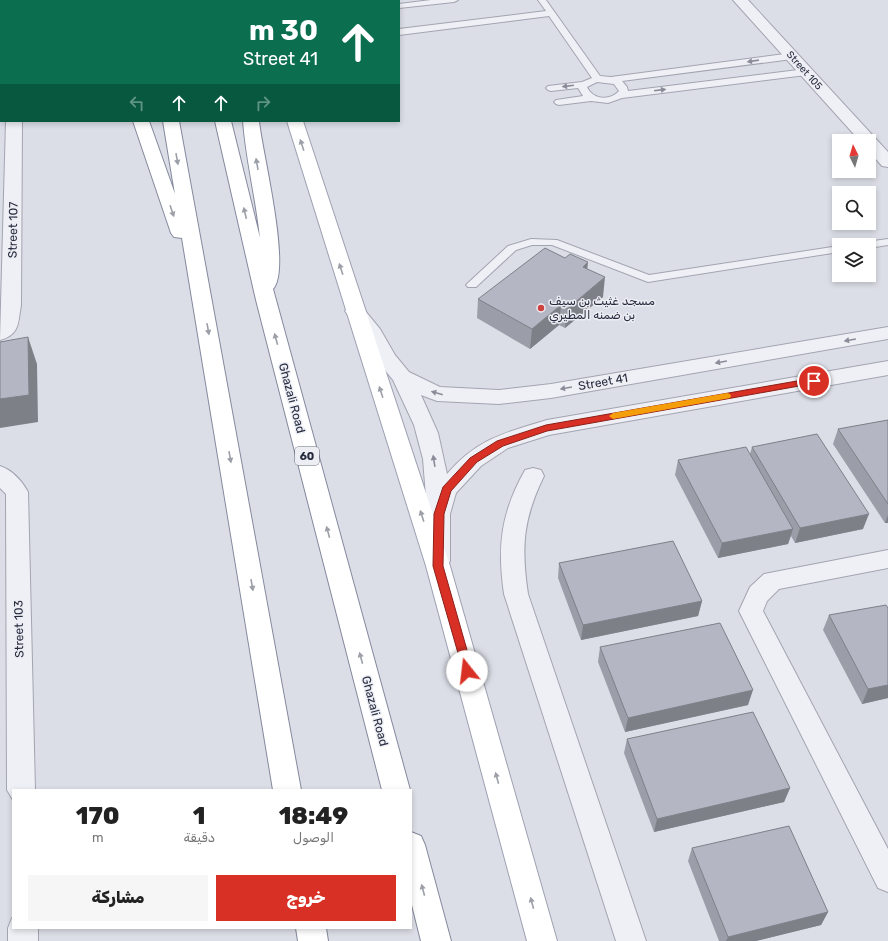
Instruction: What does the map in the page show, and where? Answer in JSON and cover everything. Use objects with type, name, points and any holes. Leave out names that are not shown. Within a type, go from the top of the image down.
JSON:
[{"type":"main road","points":[[141,122],[203,300]]},
{"type":"main road","points":[[171,122],[287,789]]},
{"type":"main road","name":"Ghazali Road","points":[[223,122],[266,300],[396,789]]},
{"type":"main road","points":[[251,122],[253,142],[266,212],[270,254],[266,300]]},
{"type":"main road","points":[[295,122],[354,310],[438,566],[542,941]]},
{"type":"main road","points":[[412,848],[435,933]]},
{"type":"main road","points":[[311,929],[313,941]]},
{"type":"street","name":"Street 105","points":[[740,0],[863,134]]},
{"type":"street","name":"Street 107","points":[[0,334],[7,329],[11,305],[7,147],[14,122]]},
{"type":"street","name":"Street 105","points":[[876,149],[888,162]]},
{"type":"street","name":"Street 41","points":[[354,310],[373,334],[387,359],[402,377],[437,394],[507,396],[551,391],[888,333]]},
{"type":"street","points":[[439,514],[446,490],[473,460],[500,443],[540,430],[888,368]]},
{"type":"street","points":[[402,377],[426,428],[435,462],[439,514],[438,566]]},
{"type":"street","name":"Street 103","points":[[0,474],[17,492],[21,789]]},
{"type":"street","points":[[533,476],[522,497],[515,519],[511,543],[512,568],[516,594],[631,941]]},
{"type":"street","points":[[888,559],[772,581],[760,590],[754,600],[751,611],[888,878]]},
{"type":"street","points":[[23,929],[23,941]]},
{"type":"lane","points":[[400,6],[454,0]]},
{"type":"lane","points":[[542,0],[597,79]]},
{"type":"lane","points":[[400,32],[551,13]]},
{"type":"lane","points":[[551,88],[584,84],[597,79],[612,80],[792,56]]},
{"type":"lane","points":[[559,102],[593,98],[609,100],[622,95],[806,72]]},
{"type":"lane","points":[[612,80],[623,87],[624,91],[622,95]]},
{"type":"lane","points":[[584,84],[582,87],[583,92],[593,98]]},
{"type":"lane","points":[[472,285],[512,248],[531,242],[553,242],[648,279],[832,250]]},
{"type":"lane","points":[[876,244],[888,242]]},
{"type":"building","points":[[545,248],[565,258],[570,254],[588,262],[583,267],[605,277],[567,309],[561,305],[532,329],[478,299]]},
{"type":"building","points":[[28,337],[29,395],[0,399],[0,342]]},
{"type":"building","points":[[888,420],[888,504],[838,429]]},
{"type":"building","points":[[817,434],[869,514],[800,528],[752,447]]},
{"type":"building","points":[[746,447],[793,529],[722,543],[678,460]]},
{"type":"building","points":[[673,541],[702,601],[583,625],[559,563]]},
{"type":"building","points":[[886,605],[888,608],[888,685],[868,689],[829,615]]},
{"type":"building","points":[[720,623],[753,690],[628,718],[600,647]]},
{"type":"building","points":[[753,712],[790,788],[657,819],[627,739]]},
{"type":"building","points":[[789,826],[828,912],[728,937],[692,848]]},
{"type":"slow traffic","points":[[613,416],[727,396]]},
{"type":"place","name":"مسجد غثيث بن سيف بن ضمنه المطيري","points":[[541,308]]},
{"type":"route","points":[[467,671],[438,566],[438,537],[439,514],[446,490],[473,460],[500,443],[546,428],[814,381]]}]
